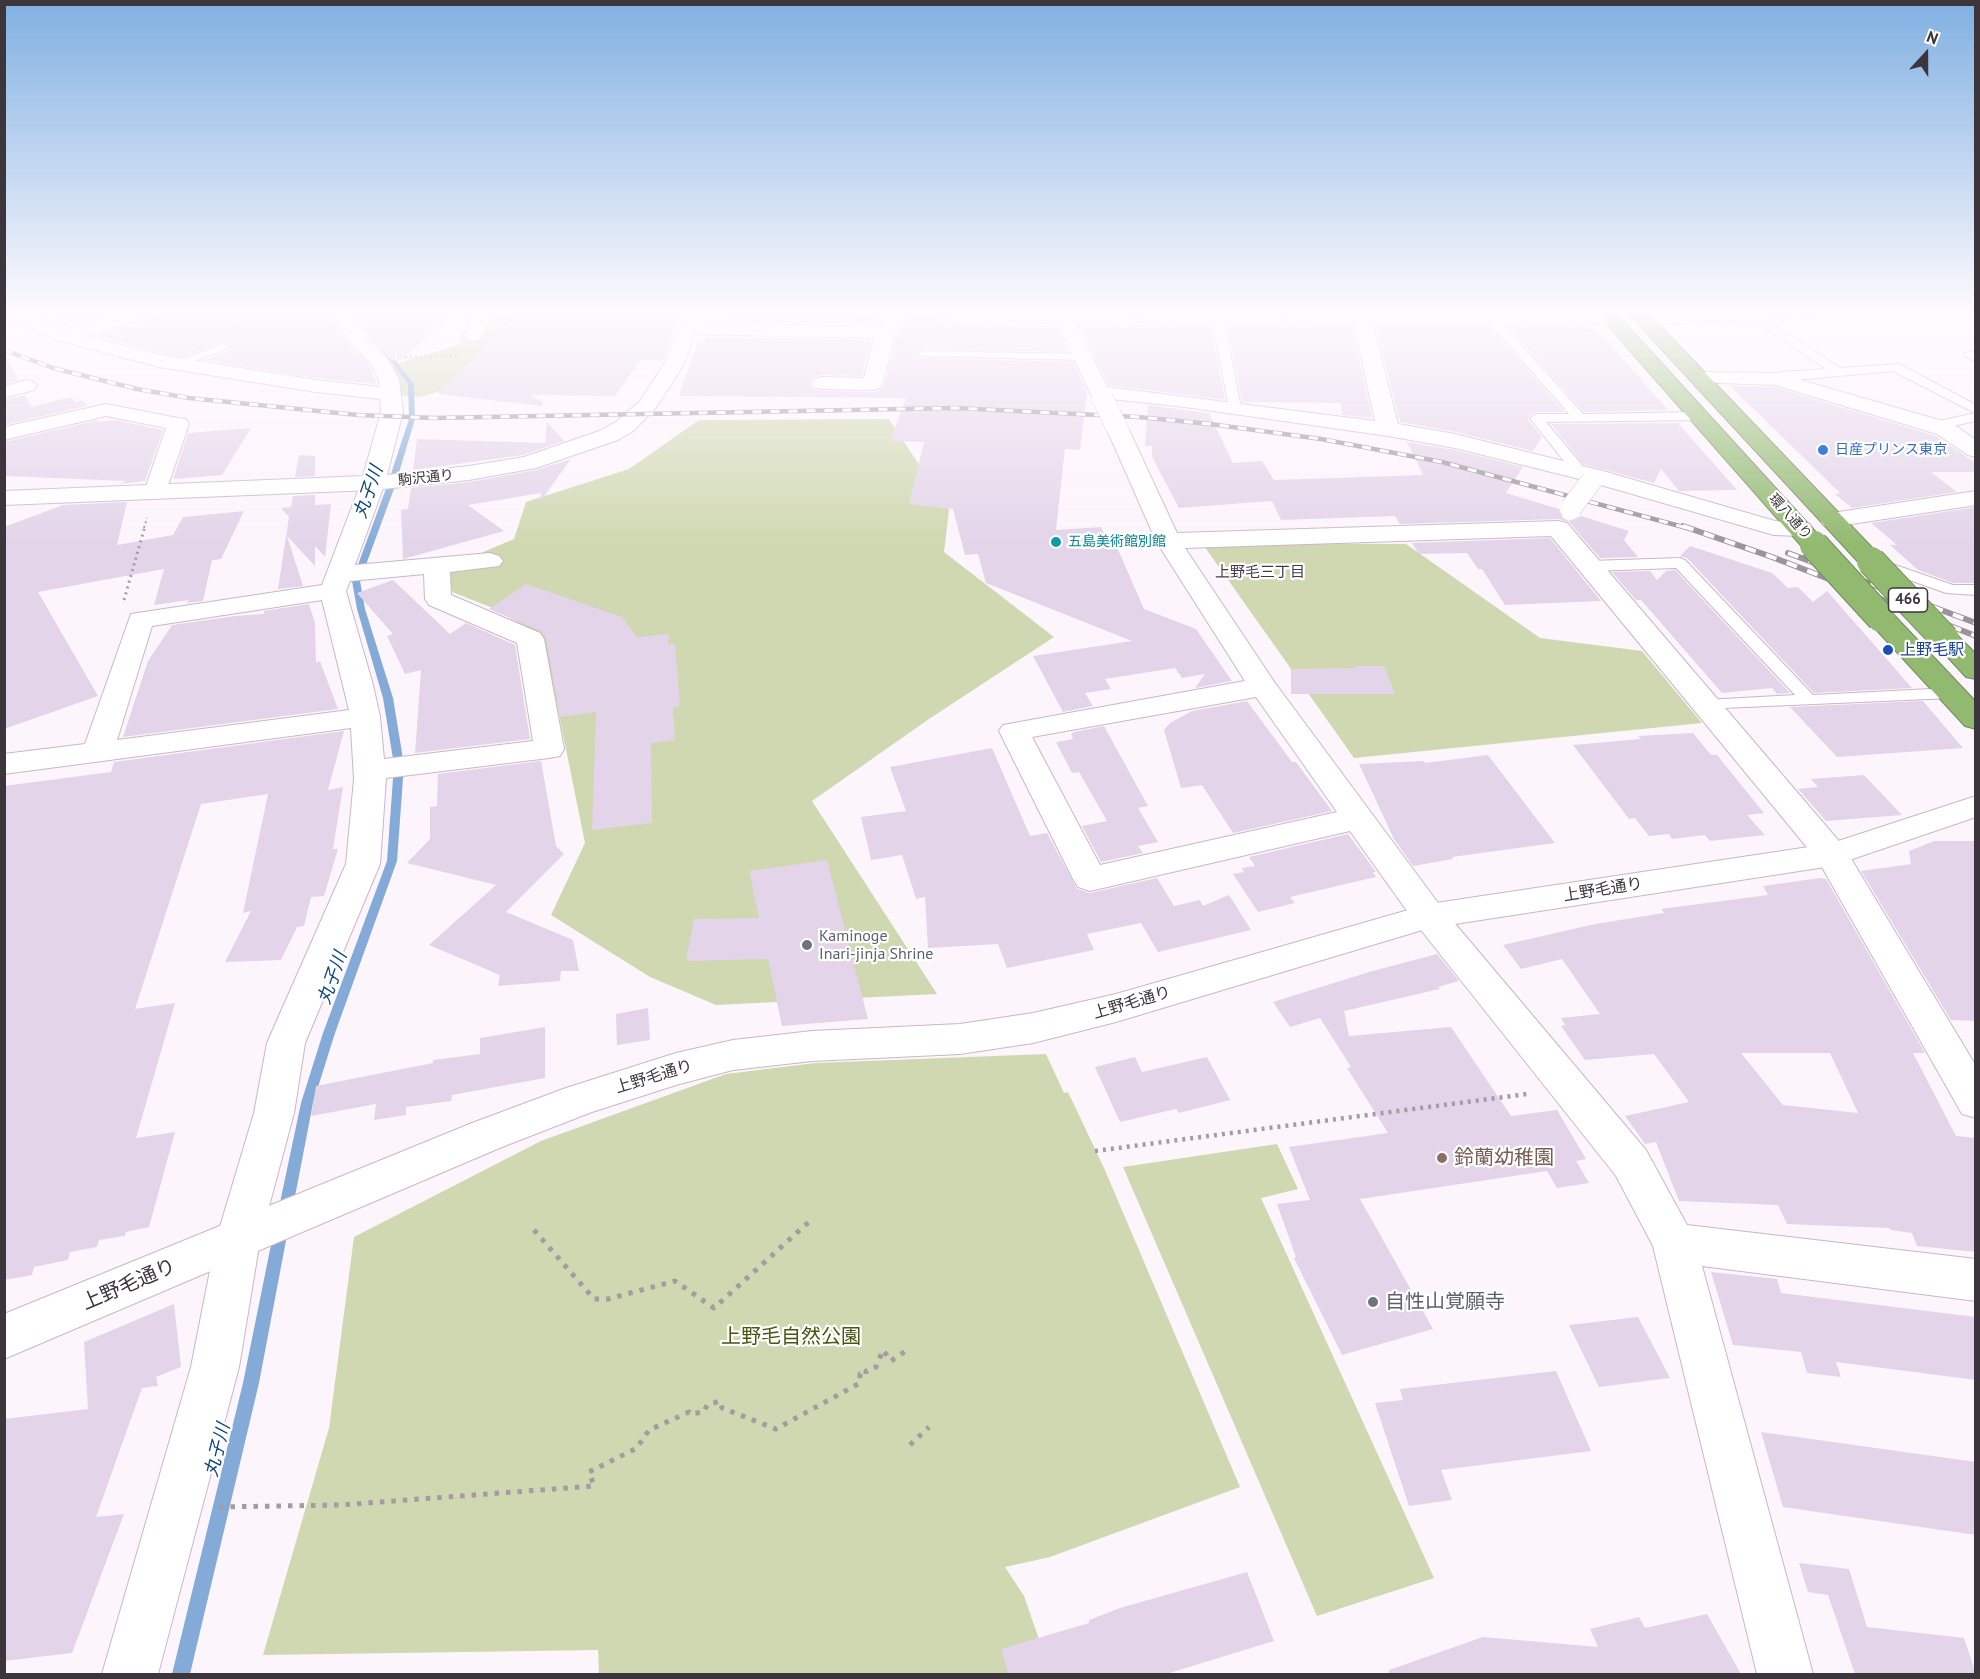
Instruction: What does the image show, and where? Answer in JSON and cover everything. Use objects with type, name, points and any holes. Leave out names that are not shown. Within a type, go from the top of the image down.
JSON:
[{"type":"highway","name":"環八通り","points":[[1676,390],[1976,720]]},
{"type":"highway","name":"環八通り","points":[[1711,390],[1976,671]]},
{"type":"street","points":[[356,390],[389,394]]},
{"type":"street","points":[[130,1674],[215,1367],[273,1113],[286,1043],[363,864],[370,770],[365,717],[336,583],[388,482],[392,412],[389,390]]},
{"type":"street","name":"駒沢通り","points":[[4,498],[388,482],[469,473],[528,463],[609,435],[625,426],[648,405],[657,390]]},
{"type":"street","points":[[1099,390],[1168,541],[1263,687],[1429,916],[1631,1163],[1674,1243],[1785,1674]]},
{"type":"street","points":[[1379,390],[1388,429]]},
{"type":"street","points":[[1814,390],[1945,429],[1976,450]]},
{"type":"street","points":[[1101,395],[1235,408],[1388,429],[1455,441],[1588,475],[1808,537]]},
{"type":"street","points":[[4,434],[106,410],[178,424],[156,492]]},
{"type":"street","points":[[1564,518],[1588,475]]},
{"type":"street","points":[[1833,520],[1976,498]]},
{"type":"street","points":[[1168,541],[1564,518]]},
{"type":"street","points":[[1564,518],[1590,566],[1832,855],[1976,1102]]},
{"type":"street","points":[[98,751],[141,620],[336,583],[437,566],[490,561]]},
{"type":"street","points":[[370,770],[549,749],[530,639],[438,599],[437,566]]},
{"type":"street","points":[[1263,687],[1014,731],[1090,879],[1359,818]]},
{"type":"street","points":[[4,764],[365,717]]},
{"type":"street","name":"上野毛通り","points":[[4,1337],[487,1135],[580,1100],[676,1069],[733,1055],[812,1046],[960,1039],[1033,1028],[1116,1008],[1429,916],[1832,855],[1976,806]]},
{"type":"street","points":[[1674,1243],[1976,1280]]},
{"type":"lane","points":[[1232,390],[1235,408]]},
{"type":"lane","points":[[1555,390],[1579,417]]},
{"type":"lane","points":[[1939,390],[1976,410]]},
{"type":"lane","points":[[1588,475],[1574,464],[1536,418],[1699,416]]},
{"type":"lane","points":[[1935,426],[1976,417]]},
{"type":"lane","points":[[1871,561],[1951,590],[1976,590]]},
{"type":"lane","points":[[1590,566],[1680,563],[1808,699]]},
{"type":"lane","points":[[1706,705],[1951,693]]},
{"type":"path","points":[[1095,1152],[1570,1089]]},
{"type":"path","points":[[534,1230],[594,1299],[608,1299],[675,1281],[714,1308],[811,1220]]},
{"type":"path","points":[[176,1508],[340,1505],[594,1486],[589,1472],[637,1448],[649,1430],[679,1416],[689,1412],[690,1414],[704,1412],[708,1405],[720,1401],[722,1408],[776,1429],[860,1383],[860,1374],[866,1375],[866,1371],[876,1367],[883,1350],[891,1361],[907,1350]]},
{"type":"path","points":[[910,1446],[929,1427]]},
{"type":"green space","points":[[395,390],[444,390],[420,397],[396,395]]},
{"type":"green space","points":[[889,419],[949,510],[944,552],[1054,637],[929,719],[812,801],[937,994],[716,1005],[650,977],[551,915],[585,843],[543,636],[490,607],[452,592],[448,567],[514,539],[526,502],[629,469],[699,420]]},
{"type":"green space","points":[[1202,543],[1406,544],[1540,638],[1642,651],[1702,723],[1354,758]]},
{"type":"green space","name":"上野毛自然公園","points":[[1046,1054],[1064,1093],[1068,1092],[1104,1168],[1240,1487],[1050,1557],[1005,1567],[1024,1596],[1051,1674],[599,1674],[598,1650],[263,1655],[329,1428],[354,1237],[541,1141],[726,1074],[815,1063]]},
{"type":"green space","points":[[1277,1144],[1298,1189],[1261,1198],[1434,1578],[1317,1616],[1123,1167]]},
{"type":"building","points":[[442,390],[619,390],[615,396],[530,395],[543,402],[542,406],[438,394]]},
{"type":"building","points":[[681,390],[1086,390],[1080,450],[1065,449],[1056,530],[1101,527],[1106,539],[1113,538],[1144,609],[1196,629],[1232,681],[1195,688],[1205,674],[1182,678],[1175,668],[1105,679],[1111,689],[1085,693],[1093,706],[1063,712],[1033,656],[1132,641],[986,583],[978,554],[965,555],[953,509],[909,504],[924,442],[890,441],[906,398],[679,396]]},
{"type":"building","points":[[1150,390],[1223,390],[1225,400]]},
{"type":"building","points":[[1240,390],[1366,390],[1372,418],[1342,415],[1341,403],[1242,402]]},
{"type":"building","points":[[1392,390],[1545,390],[1564,412],[1536,412],[1529,416],[1528,419],[1542,437],[1533,451],[1456,432],[1400,422]]},
{"type":"building","points":[[1565,390],[1651,390],[1668,410],[1584,412]]},
{"type":"building","points":[[1734,390],[1786,390],[1936,436],[1976,463],[1976,472],[1931,472],[1957,492],[1852,508],[1835,494],[1840,493]]},
{"type":"building","points":[[25,395],[31,407],[71,397],[75,402],[83,400],[87,406],[4,425],[4,400]]},
{"type":"building","points":[[1148,405],[1209,413],[1233,463],[1262,461],[1274,480],[1423,475],[1407,442],[1455,450],[1523,467],[1506,493],[1559,509],[1563,518],[1569,521],[1581,516],[1629,531],[1624,540],[1638,557],[1600,558],[1569,522],[1558,519],[1400,524],[1395,516],[1281,520],[1272,501],[1179,508],[1152,457],[1152,446],[1145,446]]},
{"type":"building","points":[[98,420],[99,422],[115,420],[163,430],[145,481],[119,484],[126,481],[4,476],[4,442]]},
{"type":"building","points":[[547,422],[564,441],[523,455],[413,470],[417,439],[545,443]]},
{"type":"building","points":[[1678,423],[1737,490],[1679,491],[1661,469],[1654,483],[1583,464],[1551,424]]},
{"type":"building","points":[[251,428],[222,475],[173,479],[188,433]]},
{"type":"building","points":[[299,455],[315,456],[315,476],[295,477]]},
{"type":"building","points":[[571,459],[540,502],[541,493],[468,505],[504,531],[403,559],[401,510],[408,509],[411,488],[469,482],[536,470]]},
{"type":"building","points":[[315,495],[315,505],[331,504],[325,557],[315,546],[315,566],[287,536],[303,586],[278,589],[289,517],[281,508],[291,507],[293,496]]},
{"type":"building","points":[[127,502],[117,545],[173,535],[183,517],[244,511],[221,559],[212,560],[203,601],[186,603],[189,600],[154,605],[164,569],[38,592],[98,696],[4,729],[4,527],[63,505]]},
{"type":"building","points":[[1976,507],[1976,583],[1953,583],[1918,570],[1890,545],[1897,545],[1871,523]]},
{"type":"building","points":[[1550,538],[1601,601],[1505,605],[1482,569],[1478,569],[1467,553],[1419,554],[1412,543]]},
{"type":"building","points":[[1690,546],[1772,573],[1788,588],[1798,587],[1813,602],[1827,591],[1912,688],[1814,693],[1687,558],[1680,556]]},
{"type":"building","points":[[1675,570],[1790,693],[1777,694],[1772,688],[1722,693],[1641,600],[1636,600],[1612,572],[1650,571],[1657,580],[1666,571]]},
{"type":"building","points":[[393,580],[450,634],[466,623],[515,645],[530,739],[415,753],[421,670],[405,674],[387,636],[393,634],[357,593]]},
{"type":"building","points":[[526,584],[622,617],[637,637],[669,634],[668,645],[675,644],[680,706],[673,707],[675,740],[651,743],[652,823],[592,830],[596,712],[560,717],[546,638],[541,631],[489,609]]},
{"type":"building","points":[[309,604],[315,623],[316,663],[320,661],[338,709],[123,737],[148,661],[172,625],[264,614],[264,611]]},
{"type":"building","points":[[1354,666],[1384,666],[1395,694],[1291,694],[1291,669],[1355,668]]},
{"type":"building","points":[[1247,701],[1332,811],[1233,833],[1202,785],[1181,788],[1164,730],[1170,723],[1192,711]]},
{"type":"building","points":[[1923,701],[1963,748],[1837,757],[1790,707]]},
{"type":"building","points":[[1104,726],[1148,806],[1138,808],[1158,842],[1138,846],[1143,853],[1101,862],[1082,826],[1107,821],[1079,772],[1072,773],[1056,742],[1073,739],[1071,734],[1074,732]]},
{"type":"building","points":[[344,731],[328,790],[343,787],[333,849],[338,849],[324,896],[311,897],[304,926],[297,927],[281,960],[225,962],[251,911],[243,913],[268,794],[201,804],[135,1009],[175,1003],[136,1138],[175,1132],[149,1227],[126,1232],[125,1236],[99,1240],[97,1247],[70,1252],[68,1260],[34,1267],[32,1275],[4,1280],[4,786],[111,772],[114,762]]},
{"type":"building","points":[[1693,733],[1711,755],[1717,755],[1764,813],[1747,815],[1765,835],[1710,841],[1705,835],[1672,839],[1669,834],[1649,836],[1635,818],[1629,819],[1573,745],[1641,739],[1638,736]]},
{"type":"building","points":[[992,748],[1030,836],[1047,833],[1077,889],[1090,893],[1157,878],[1174,906],[1200,900],[1203,906],[1229,895],[1251,930],[1158,952],[1141,923],[1087,934],[1094,950],[1007,968],[998,944],[928,948],[925,897],[916,899],[902,855],[871,860],[861,817],[906,811],[890,767]]},
{"type":"building","points":[[1488,755],[1555,843],[1452,857],[1453,859],[1413,866],[1394,839],[1359,764],[1424,761],[1425,763]]},
{"type":"building","points":[[541,761],[556,846],[564,854],[506,912],[573,940],[579,971],[561,971],[560,981],[498,986],[500,975],[429,945],[496,885],[407,863],[430,839],[430,807],[437,806],[438,774]]},
{"type":"building","points":[[1864,775],[1902,815],[1826,821],[1798,789],[1818,787],[1811,779]]},
{"type":"building","points":[[1348,834],[1376,872],[1373,872],[1376,877],[1290,897],[1295,903],[1258,912],[1233,874],[1244,872],[1242,868],[1255,866],[1249,857]]},
{"type":"building","points":[[1934,841],[1976,841],[1976,1021],[1951,1020],[1861,871],[1911,864],[1909,851]]},
{"type":"building","name":"Kaminoge Inari-jinja Shrine","points":[[827,860],[868,1019],[782,1026],[768,959],[686,961],[694,919],[759,918],[749,871]]},
{"type":"building","points":[[1826,879],[1925,1053],[1913,1053],[1956,1136],[1976,1138],[1976,1252],[1917,1246],[1912,1233],[1889,1228],[1787,1224],[1778,1205],[1679,1201],[1656,1142],[1645,1144],[1625,1116],[1689,1102],[1654,1054],[1585,1060],[1561,1026],[1565,1025],[1561,1018],[1600,1014],[1562,959],[1521,969],[1503,945],[1595,924],[1664,913],[1661,909],[1768,895],[1763,886]],"holes":[[[1741,1053],[1830,1053],[1858,1113],[1783,1105]]]},
{"type":"building","points":[[1437,954],[1459,981],[1438,987],[1440,989],[1344,1011],[1349,1036],[1451,1027],[1511,1116],[1557,1110],[1586,1159],[1576,1161],[1589,1183],[1557,1188],[1547,1171],[1360,1199],[1433,1329],[1342,1355],[1294,1258],[1296,1257],[1277,1204],[1310,1200],[1289,1147],[1388,1133],[1347,1068],[1351,1067],[1320,1018],[1290,1027],[1273,1002],[1369,972]]},
{"type":"building","points":[[648,1008],[650,1040],[617,1045],[616,1014]]},
{"type":"building","points":[[545,1027],[545,1078],[452,1095],[451,1101],[406,1107],[406,1115],[374,1120],[376,1104],[311,1116],[316,1086],[433,1063],[433,1060],[480,1054],[480,1038]]},
{"type":"building","points":[[1135,1057],[1142,1072],[1207,1057],[1230,1100],[1179,1113],[1176,1109],[1120,1122],[1095,1067]]},
{"type":"building","points":[[1711,1272],[1777,1279],[1781,1293],[1976,1317],[1976,1380],[1836,1362],[1841,1377],[1807,1373],[1801,1352],[1733,1345]]},
{"type":"building","points":[[174,1304],[181,1367],[156,1377],[158,1386],[142,1388],[96,1517],[124,1514],[72,1653],[4,1661],[4,1419],[88,1409],[84,1342]]},
{"type":"building","points":[[1638,1317],[1670,1378],[1599,1387],[1569,1325]]},
{"type":"building","points":[[1556,1371],[1591,1451],[1441,1470],[1452,1500],[1409,1506],[1375,1403],[1403,1400],[1400,1389]]},
{"type":"building","points":[[1761,1432],[1976,1462],[1976,1535],[1783,1507]]},
{"type":"building","points":[[1799,1563],[1849,1569],[1867,1627],[1964,1638],[1976,1674],[1855,1674],[1828,1595],[1808,1592]]},
{"type":"building","points":[[1247,1572],[1274,1641],[1166,1674],[1008,1674],[1001,1649],[1089,1623],[1089,1620],[1120,1608]]},
{"type":"building","points":[[1707,1614],[1741,1674],[1389,1674],[1389,1670],[1483,1637],[1598,1647],[1590,1629],[1639,1617],[1645,1628]]},
{"type":"waterway","name":"丸子川","points":[[285,1212],[307,1103],[329,1033],[392,861],[399,765],[388,698],[361,609],[356,581],[391,486],[412,419],[411,390]]},
{"type":"waterway","name":"丸子川","points":[[181,1674],[251,1383],[281,1230]]},
{"type":"railway","points":[[145,390],[189,398],[358,415],[434,418],[955,408],[1138,417],[1321,439],[1442,462],[1687,528]]},
{"type":"railway","points":[[1683,526],[1772,557],[1976,636]]},
{"type":"railway","points":[[1788,553],[1976,623]]},
{"type":"place","name":"日産プリンス東京","points":[[1823,450]]},
{"type":"place","name":"五島美術館別館","points":[[1056,542]]},
{"type":"place","name":"上野毛駅","points":[[1888,650]]},
{"type":"place","name":"Kaminoge Inari-jinja Shrine","points":[[807,945]]},
{"type":"place","name":"鈴蘭幼稚園","points":[[1442,1158]]},
{"type":"place","name":"自性山覚願寺","points":[[1373,1302]]},
{"type":"district","name":"上野毛三丁目","points":[[1260,573]]}]
